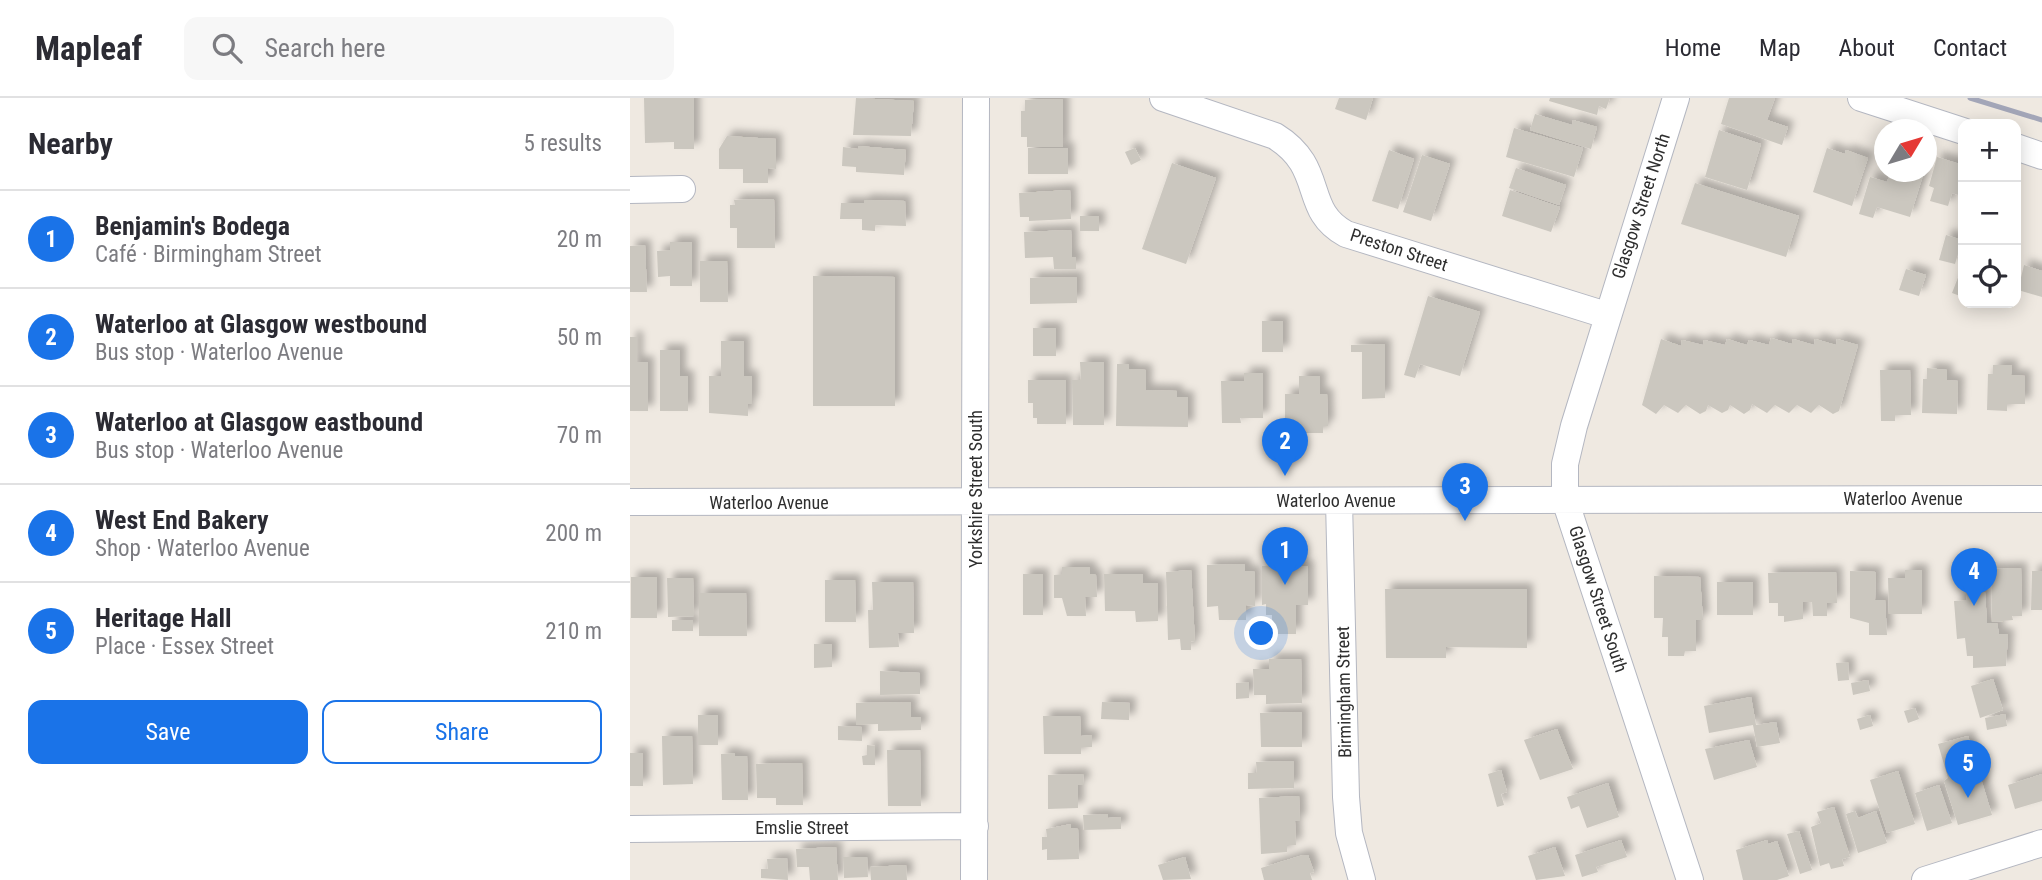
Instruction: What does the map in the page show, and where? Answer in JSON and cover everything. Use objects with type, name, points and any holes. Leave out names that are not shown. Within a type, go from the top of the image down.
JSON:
[{"type":"street","name":"Yorkshire Street South","points":[[974,880],[976,98]]},
{"type":"street","name":"Preston Street","points":[[1163,98],[1275,136],[1291,145],[1306,164],[1321,213],[1331,226],[1346,234],[1606,315]]},
{"type":"street","name":"Glasgow Street North","points":[[1606,315],[1676,98]]},
{"type":"street","points":[[1861,98],[1958,129]]},
{"type":"street","points":[[2021,150],[2042,156]]},
{"type":"street","points":[[630,190],[682,189]]},
{"type":"street","name":"Glasgow Street South","points":[[1606,315],[1566,457],[1565,500],[1690,880]]},
{"type":"street","name":"Waterloo Avenue","points":[[630,502],[2042,499]]},
{"type":"street","name":"Birmingham Street","points":[[1339,501],[1346,797],[1349,833],[1362,880]]},
{"type":"street","name":"Emslie Street","points":[[630,829],[975,826]]},
{"type":"street","points":[[1925,880],[2042,844]]},
{"type":"building","points":[[644,98],[694,98],[694,149],[674,149],[674,142],[645,143]]},
{"type":"building","points":[[856,98],[914,101],[911,136],[853,135]]},
{"type":"building","points":[[1339,98],[1373,98],[1366,120],[1335,109]]},
{"type":"building","points":[[1550,98],[1610,98],[1606,109],[1599,106],[1597,115],[1549,101]]},
{"type":"building","points":[[1729,98],[1775,98],[1767,120],[1788,127],[1782,145],[1721,124]]},
{"type":"building","points":[[1063,99],[1063,147],[1027,147],[1027,137],[1021,137],[1021,111],[1025,111],[1025,100]]},
{"type":"building","points":[[1535,114],[1572,125],[1573,120],[1597,127],[1591,149],[1530,130]]},
{"type":"building","points":[[1514,128],[1583,148],[1574,177],[1506,157]]},
{"type":"building","points":[[1719,130],[1761,144],[1747,190],[1705,177]]},
{"type":"building","points":[[727,136],[776,139],[776,169],[768,168],[768,183],[743,183],[743,169],[719,169],[719,149]]},
{"type":"building","points":[[858,146],[906,150],[904,175],[856,172],[856,167],[842,166],[843,147],[858,149]]},
{"type":"building","points":[[1028,148],[1068,148],[1068,174],[1028,174]]},
{"type":"building","points":[[1135,148],[1141,160],[1131,165],[1125,152]]},
{"type":"building","points":[[1827,148],[1845,154],[1846,150],[1868,158],[1852,206],[1813,192]]},
{"type":"building","points":[[1389,150],[1414,159],[1398,209],[1372,201]]},
{"type":"building","points":[[1422,155],[1450,164],[1431,221],[1403,212]]},
{"type":"building","points":[[1937,157],[1958,163],[1958,195],[1952,193],[1948,206],[1930,201],[1934,188],[1929,186],[1930,182],[1937,182]]},
{"type":"building","points":[[1172,163],[1216,178],[1186,264],[1142,249]]},
{"type":"building","points":[[1516,168],[1566,185],[1559,205],[1509,188]]},
{"type":"building","points":[[1870,177],[1874,178],[1874,182],[1921,182],[1910,217],[1877,207],[1873,218],[1859,214]]},
{"type":"building","points":[[1695,183],[1799,216],[1786,257],[1681,224]]},
{"type":"building","points":[[1070,190],[1071,219],[1029,221],[1029,217],[1020,217],[1019,193]]},
{"type":"building","points":[[1510,190],[1560,207],[1551,232],[1502,216]]},
{"type":"building","points":[[774,199],[775,248],[737,248],[737,228],[730,228],[730,205],[735,205],[734,200]]},
{"type":"building","points":[[864,200],[905,201],[906,226],[875,225],[875,231],[862,230],[862,219],[840,219],[841,203],[864,203]]},
{"type":"building","points":[[1080,216],[1099,216],[1099,231],[1080,231]]},
{"type":"building","points":[[1071,230],[1072,257],[1076,257],[1076,269],[1054,269],[1053,257],[1025,258],[1024,232]]},
{"type":"building","points":[[1946,235],[1958,239],[1955,264],[1939,260]]},
{"type":"building","points":[[670,242],[692,242],[692,286],[670,286],[670,276],[658,277],[657,251],[670,250]]},
{"type":"building","points":[[645,245],[647,292],[630,292],[630,246]]},
{"type":"building","points":[[700,261],[727,261],[728,302],[700,302]]},
{"type":"building","points":[[2024,265],[2042,271],[2042,297],[2021,291]]},
{"type":"building","points":[[1906,269],[1926,275],[1919,296],[1899,290]]},
{"type":"building","points":[[813,276],[895,277],[895,406],[813,406]]},
{"type":"building","points":[[1077,277],[1077,303],[1030,304],[1030,278]]},
{"type":"building","points":[[1958,278],[1958,295],[1952,293]]},
{"type":"building","points":[[1428,296],[1480,312],[1460,376],[1420,364],[1415,378],[1404,375]]},
{"type":"building","points":[[1262,321],[1283,321],[1283,352],[1262,352]]},
{"type":"building","points":[[1033,328],[1056,328],[1056,356],[1033,356]]},
{"type":"building","points":[[630,337],[637,337],[637,362],[648,362],[648,411],[630,411]]},
{"type":"building","points":[[1771,338],[1792,344],[1793,339],[1814,345],[1815,339],[1836,345],[1837,339],[1858,345],[1839,411],[1833,414],[1819,405],[1811,413],[1797,405],[1789,413],[1775,405],[1767,413],[1752,404],[1750,410],[1744,414],[1730,405],[1728,410],[1722,413],[1708,405],[1706,411],[1700,414],[1686,405],[1678,413],[1664,405],[1656,414],[1642,405],[1661,339],[1681,346],[1682,340],[1703,345],[1704,340],[1725,345],[1727,339],[1747,345],[1749,340],[1769,345]]},
{"type":"building","points":[[721,341],[744,341],[744,376],[752,376],[752,404],[748,404],[748,416],[709,413],[709,376],[721,376]]},
{"type":"building","points":[[1385,344],[1385,398],[1362,399],[1362,352],[1351,352],[1351,345]]},
{"type":"building","points":[[660,350],[680,350],[680,376],[688,376],[688,411],[660,411]]},
{"type":"building","points":[[1080,362],[1104,362],[1104,425],[1073,425],[1072,380],[1081,380]]},
{"type":"building","points":[[1117,364],[1129,364],[1129,369],[1146,370],[1146,390],[1177,391],[1177,397],[1188,397],[1188,427],[1116,426]]},
{"type":"building","points":[[1993,365],[2012,365],[2011,375],[2025,376],[2025,404],[2007,404],[2007,411],[1987,410],[1988,374],[1993,374]]},
{"type":"building","points":[[1927,368],[1947,370],[1947,380],[1958,381],[1957,414],[1922,413],[1923,379],[1927,379]]},
{"type":"building","points":[[1880,370],[1910,370],[1911,415],[1895,415],[1895,421],[1881,421]]},
{"type":"building","points":[[1244,373],[1263,373],[1263,418],[1240,418],[1241,423],[1222,423],[1221,381],[1244,381]]},
{"type":"building","points":[[1299,376],[1320,376],[1320,394],[1327,394],[1328,426],[1323,426],[1323,433],[1290,433],[1290,427],[1285,427],[1285,394],[1299,394]]},
{"type":"building","points":[[1028,380],[1066,380],[1066,424],[1037,424],[1037,418],[1033,418],[1033,403],[1028,403]]},
{"type":"building","points":[[1245,564],[1245,571],[1255,572],[1255,606],[1246,605],[1246,620],[1219,620],[1218,606],[1207,607],[1207,565]]},
{"type":"building","points":[[1262,566],[1308,566],[1308,605],[1296,605],[1296,634],[1272,634],[1272,615],[1266,615],[1266,604],[1262,605]]},
{"type":"building","points":[[1062,567],[1090,567],[1090,574],[1096,575],[1097,597],[1085,597],[1086,616],[1067,616],[1062,598],[1054,598],[1054,575],[1062,574]]},
{"type":"building","points":[[2021,568],[2022,616],[2012,616],[2013,620],[1992,622],[1991,569]]},
{"type":"building","points":[[1191,570],[1195,642],[1191,641],[1191,650],[1181,650],[1180,639],[1168,640],[1166,572]]},
{"type":"building","points":[[1905,570],[1922,570],[1922,614],[1889,614],[1888,578],[1905,578]]},
{"type":"building","points":[[1850,571],[1876,572],[1875,600],[1885,600],[1887,635],[1869,635],[1869,623],[1850,618]]},
{"type":"building","points":[[2032,571],[2042,571],[2042,610],[2031,610]]},
{"type":"building","points":[[1836,572],[1837,603],[1827,603],[1827,616],[1813,616],[1812,602],[1803,602],[1803,619],[1784,622],[1784,616],[1778,616],[1778,603],[1769,603],[1768,573]]},
{"type":"building","points":[[1023,574],[1043,574],[1043,615],[1023,615]]},
{"type":"building","points":[[1104,574],[1143,574],[1143,583],[1158,583],[1158,621],[1136,622],[1135,611],[1105,611]]},
{"type":"building","points":[[1654,576],[1700,577],[1703,620],[1696,620],[1696,651],[1685,651],[1684,656],[1668,656],[1668,637],[1662,637],[1663,618],[1654,618]]},
{"type":"building","points":[[631,577],[657,577],[657,618],[631,618]]},
{"type":"building","points":[[667,578],[693,578],[694,616],[668,617]]},
{"type":"building","points":[[825,580],[855,580],[856,622],[825,622]]},
{"type":"building","points":[[872,582],[913,582],[914,633],[898,633],[899,647],[869,648],[868,610],[873,610]]},
{"type":"building","points":[[1717,582],[1753,582],[1753,615],[1717,615]]},
{"type":"building","points":[[1385,589],[1527,589],[1527,648],[1446,647],[1446,658],[1386,658]]},
{"type":"building","points":[[1985,592],[1987,623],[1997,623],[1999,634],[2008,634],[2006,666],[1973,668],[1973,656],[1967,656],[1965,638],[1957,639],[1954,601],[1967,600],[1966,593]]},
{"type":"building","points":[[699,593],[746,593],[747,636],[699,636]]},
{"type":"building","points":[[672,620],[693,620],[693,631],[672,631]]},
{"type":"building","points":[[814,644],[832,644],[832,667],[814,668]]},
{"type":"building","points":[[1269,659],[1301,659],[1302,703],[1266,704],[1266,695],[1254,695],[1253,669],[1269,669]]},
{"type":"building","points":[[1848,662],[1849,680],[1838,681],[1836,663]]},
{"type":"building","points":[[880,671],[920,673],[920,694],[880,695]]},
{"type":"building","points":[[1993,679],[2003,710],[1980,718],[1971,686]]},
{"type":"building","points":[[1868,680],[1870,691],[1853,695],[1851,683]]},
{"type":"building","points":[[1249,682],[1249,698],[1236,699],[1236,683]]},
{"type":"building","points":[[1751,697],[1756,725],[1776,722],[1780,743],[1757,747],[1753,725],[1709,733],[1704,706]]},
{"type":"building","points":[[911,702],[911,717],[921,717],[921,730],[878,731],[878,724],[856,725],[856,703]]},
{"type":"building","points":[[1102,702],[1130,703],[1129,720],[1101,719]]},
{"type":"building","points":[[1915,708],[1919,719],[1908,723],[1904,711]]},
{"type":"building","points":[[1302,712],[1302,747],[1261,747],[1260,713]]},
{"type":"building","points":[[2005,714],[2007,726],[1987,730],[1985,718]]},
{"type":"building","points":[[698,715],[718,715],[718,745],[698,745]]},
{"type":"building","points":[[1870,715],[1873,726],[1860,730],[1857,719]]},
{"type":"building","points":[[1043,716],[1080,716],[1081,736],[1092,735],[1092,747],[1081,747],[1081,754],[1044,754]]},
{"type":"building","points":[[838,726],[862,727],[862,741],[838,740]]},
{"type":"building","points":[[1557,729],[1573,769],[1540,780],[1524,740]]},
{"type":"building","points":[[662,736],[692,736],[693,784],[663,785]]},
{"type":"building","points":[[1968,736],[1992,815],[1958,825],[1944,781],[1948,778],[1938,744]]},
{"type":"building","points":[[1749,740],[1757,767],[1714,780],[1705,749]]},
{"type":"building","points":[[867,745],[875,746],[875,765],[863,765],[862,756],[867,755]]},
{"type":"building","points":[[887,750],[920,750],[921,806],[888,806]]},
{"type":"building","points":[[630,753],[643,753],[643,786],[630,786]]},
{"type":"building","points":[[735,753],[735,756],[747,756],[748,800],[722,800],[721,754]]},
{"type":"building","points":[[1294,761],[1294,788],[1248,789],[1248,773],[1257,773],[1256,762]]},
{"type":"building","points":[[802,763],[803,805],[776,805],[776,798],[757,798],[756,764]]},
{"type":"building","points":[[1501,770],[1507,792],[1501,794],[1504,805],[1497,807],[1488,774]]},
{"type":"building","points":[[1898,771],[1915,824],[1887,833],[1870,780]]},
{"type":"building","points":[[1083,774],[1084,785],[1078,785],[1078,808],[1048,809],[1048,775]]},
{"type":"building","points":[[2042,774],[2042,801],[2015,809],[2008,785]]},
{"type":"building","points":[[1608,783],[1619,817],[1587,828],[1579,806],[1571,809],[1567,797]]},
{"type":"building","points":[[1939,785],[1952,823],[1927,831],[1915,793]]},
{"type":"building","points":[[1299,796],[1300,821],[1295,821],[1296,845],[1287,845],[1287,852],[1261,854],[1259,798]]},
{"type":"building","points":[[1834,807],[1850,857],[1842,859],[1844,866],[1831,869],[1829,863],[1820,866],[1811,827],[1821,823],[1817,812]]},
{"type":"building","points":[[1855,811],[1858,818],[1876,811],[1887,843],[1858,853],[1846,814]]},
{"type":"building","points":[[1108,814],[1108,818],[1121,817],[1121,829],[1084,830],[1083,815]]},
{"type":"building","points":[[1071,824],[1071,828],[1078,829],[1079,859],[1047,860],[1047,849],[1042,850],[1042,837],[1047,837],[1046,829]]},
{"type":"building","points":[[1799,831],[1812,870],[1800,874],[1787,834]]},
{"type":"building","points":[[1621,840],[1627,857],[1596,867],[1598,872],[1582,877],[1575,855]]},
{"type":"building","points":[[1767,840],[1768,844],[1777,841],[1789,876],[1777,880],[1743,880],[1736,850]]},
{"type":"building","points":[[836,847],[838,880],[810,880],[809,867],[797,867],[796,849]]},
{"type":"building","points":[[1555,847],[1565,876],[1536,880],[1528,856]]},
{"type":"building","points":[[1308,855],[1314,872],[1310,873],[1312,880],[1264,880],[1261,868]]},
{"type":"building","points":[[843,857],[867,857],[868,877],[844,878]]},
{"type":"building","points":[[1185,857],[1191,879],[1163,880],[1158,865]]},
{"type":"building","points":[[787,858],[788,880],[761,878],[761,869],[768,869],[767,859]]},
{"type":"building","points":[[906,865],[907,880],[871,880],[870,867]]},
{"type":"railway","points":[[1970,98],[2042,120]]},
{"type":"place","name":"Waterloo at Glasgow westbound","points":[[1285,476]]},
{"type":"place","name":"Waterloo at Glasgow eastbound","points":[[1465,521]]},
{"type":"place","name":"Benjamin's Bodega","points":[[1285,585]]},
{"type":"place","name":"West End Bakery","points":[[1974,606]]},
{"type":"place","name":"Heritage Hall","points":[[1968,798]]}]
